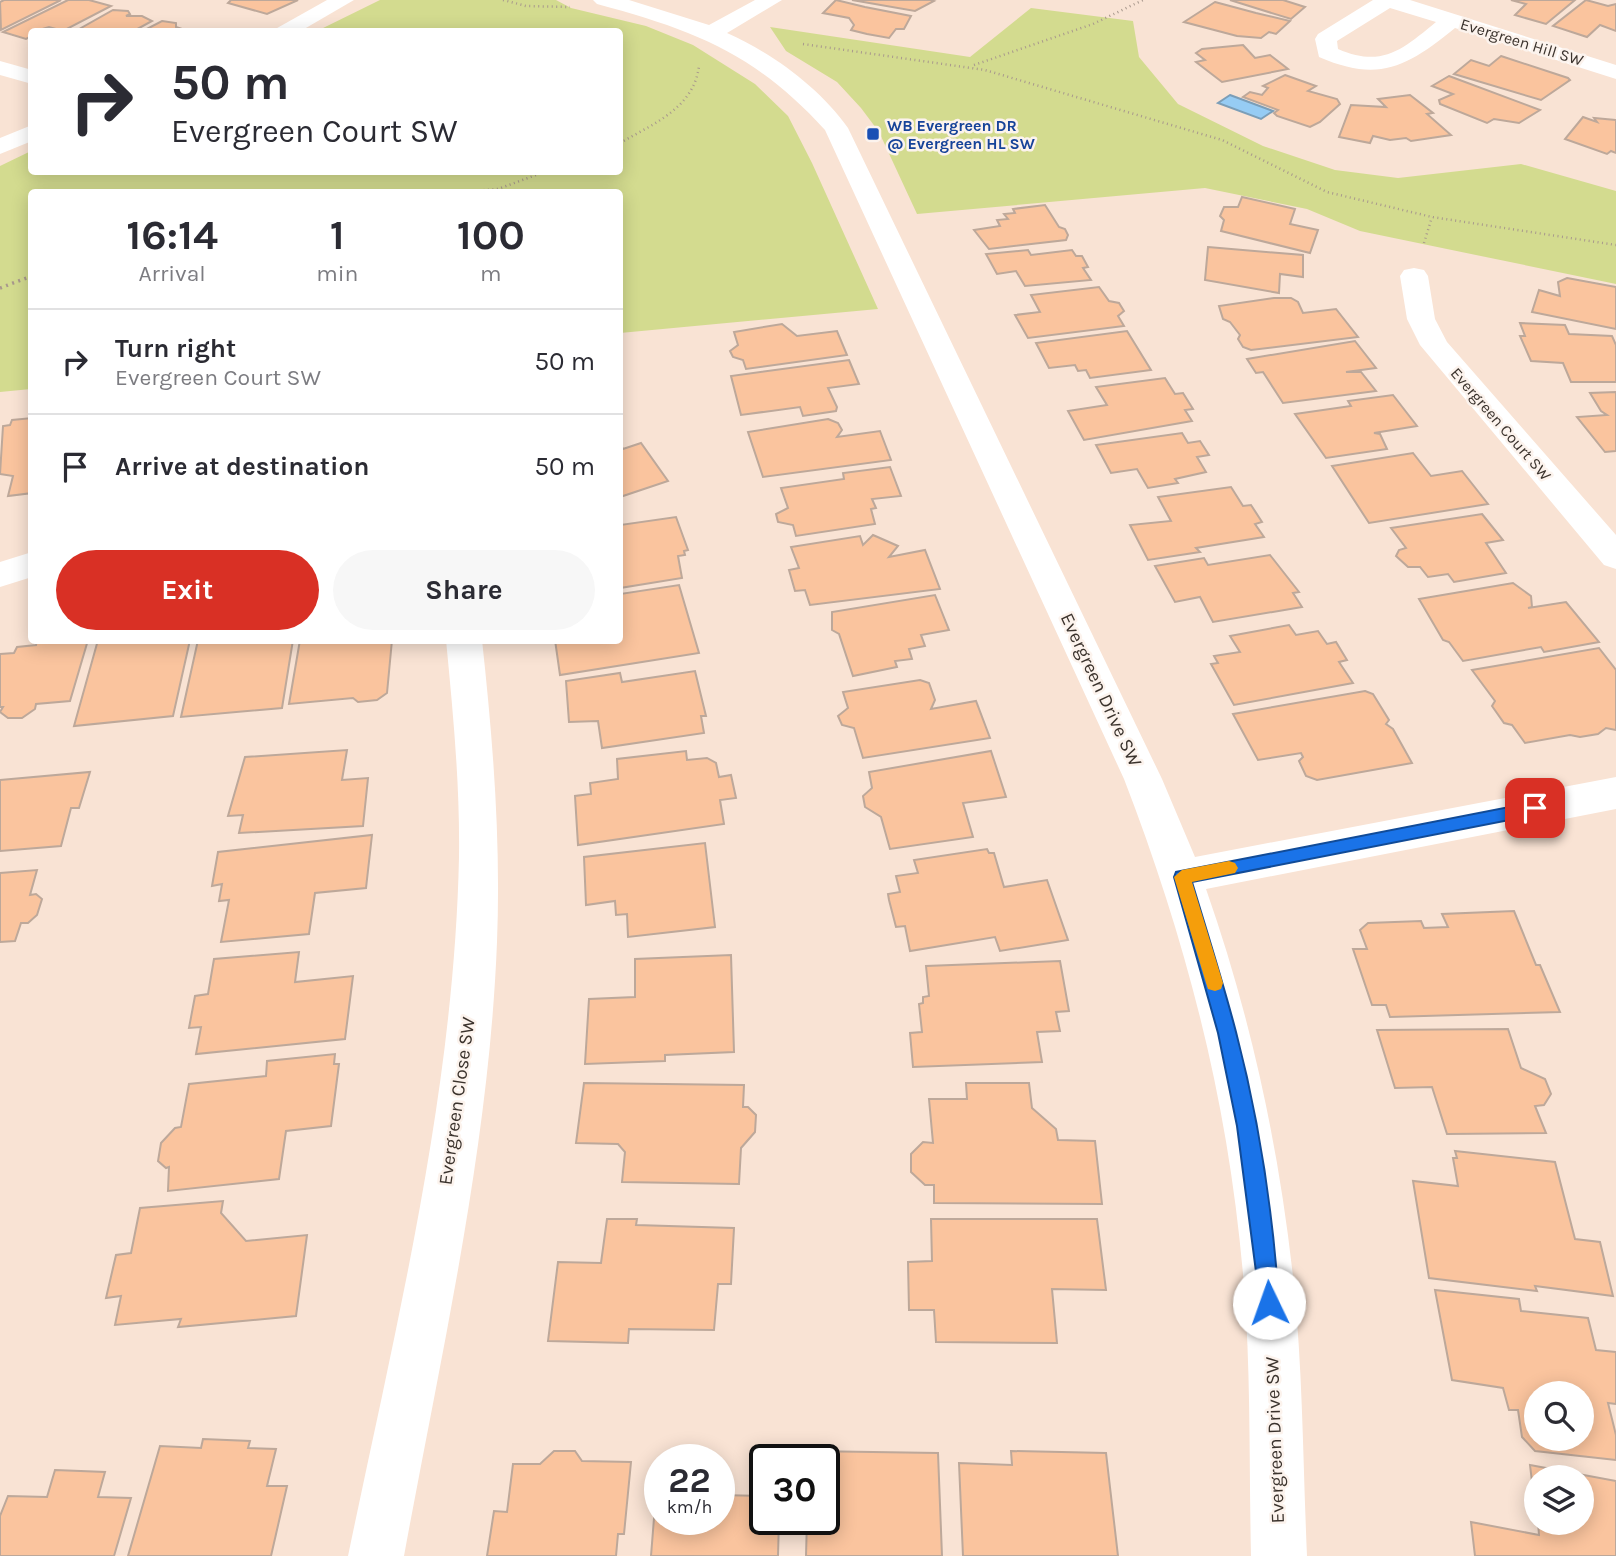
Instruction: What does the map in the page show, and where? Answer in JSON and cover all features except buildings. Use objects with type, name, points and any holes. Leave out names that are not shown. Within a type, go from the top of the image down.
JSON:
[{"type":"street","points":[[289,28],[343,0]]},
{"type":"street","points":[[705,45],[771,0]]},
{"type":"street","points":[[1388,0],[1326,39],[1327,52],[1349,64],[1375,68],[1404,59],[1452,20]]},
{"type":"street","name":"Evergreen Hill SW","points":[[1388,0],[1616,72]]},
{"type":"street","name":"Evergreen Drive SW","points":[[587,3],[656,12],[705,45],[751,51],[799,87],[842,139],[1143,779],[1182,877],[1228,1033],[1247,1126],[1265,1251],[1275,1407],[1279,1556]]},
{"type":"street","points":[[0,68],[28,76]]},
{"type":"street","points":[[0,147],[28,134]]},
{"type":"street","name":"Evergreen Court SW","points":[[1414,276],[1421,319],[1433,345],[1616,558]]},
{"type":"street","points":[[0,575],[28,565]]},
{"type":"street","name":"Evergreen Close SW","points":[[376,1556],[450,1161],[466,1058],[479,856],[464,644]]},
{"type":"street","points":[[1182,877],[1616,793]]},
{"type":"path","points":[[503,0],[526,6],[587,3]]},
{"type":"path","points":[[971,66],[1093,24],[1143,0]]},
{"type":"path","points":[[792,41],[815,47],[971,66],[1222,140],[1327,192],[1432,217],[1616,245]]},
{"type":"path","points":[[623,141],[685,103],[700,80],[705,45]]},
{"type":"path","points":[[498,189],[536,175]]},
{"type":"path","points":[[0,288],[28,277]]},
{"type":"green space","points":[[380,0],[556,0],[571,8],[646,26],[693,45],[755,84],[788,116],[878,309],[623,333],[623,189],[28,189],[28,389],[0,392],[0,166],[28,152],[28,175],[623,175],[623,28],[323,28]]},
{"type":"green space","points":[[1031,8],[1133,21],[1139,57],[1178,104],[1263,146],[1335,170],[1398,178],[1521,164],[1616,191],[1616,284],[1360,231],[1307,209],[1205,188],[917,214],[879,132],[861,108],[837,82],[786,51],[770,27],[970,57]]},
{"type":"water","points":[[1230,95],[1273,111],[1261,119],[1218,103]]},
{"type":"slow traffic","points":[[1215,983],[1182,877],[1229,868]]},
{"type":"place","name":"WB Evergreen DR @ Evergreen HL SW","points":[[873,134]]},
{"type":"route","points":[[1269,1303],[1265,1251],[1247,1126],[1228,1033],[1182,877],[1535,808]]}]
